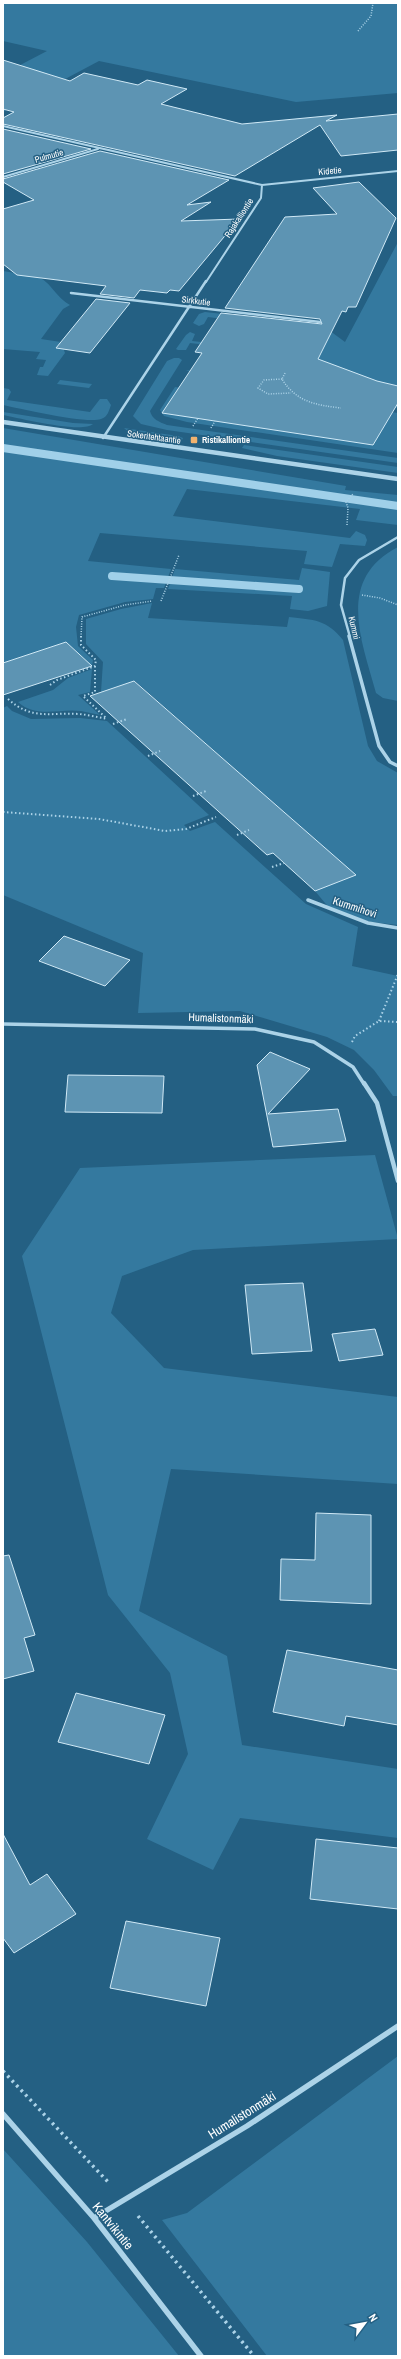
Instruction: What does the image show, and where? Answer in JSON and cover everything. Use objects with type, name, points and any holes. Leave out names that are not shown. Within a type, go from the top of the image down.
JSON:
[{"type":"street","name":"Rajakalliontie","points":[[3,126],[98,149],[262,185],[260,198],[103,438]]},
{"type":"street","name":"Pulmutie","points":[[3,177],[98,149]]},
{"type":"street","name":"Kidetie","points":[[262,185],[398,172]]},
{"type":"street","name":"Sirkkutie","points":[[71,293],[320,322]]},
{"type":"street","name":"Sokeritehtaantie","points":[[3,422],[103,438],[398,479]]},
{"type":"street","name":"Kummi","points":[[398,537],[359,560],[345,578],[341,605],[379,746],[390,762],[398,766]]},
{"type":"street","name":"Kummihovi","points":[[308,900],[368,923],[398,928]]},
{"type":"street","name":"Humalistonmäki","points":[[3,1024],[255,1029],[314,1042],[353,1067],[377,1103],[398,1181]]},
{"type":"street","name":"Humalistonmäki","points":[[94,2218],[247,2126],[398,2026]]},
{"type":"street","name":"Kantvikintie","points":[[3,2114],[94,2218],[201,2356]]},
{"type":"path","points":[[358,31],[371,16],[373,3]]},
{"type":"path","points":[[282,379],[285,373]]},
{"type":"path","points":[[282,379],[291,393]]},
{"type":"path","points":[[282,379],[264,380],[258,388],[268,394],[291,393],[312,403],[340,408]]},
{"type":"path","points":[[193,426],[198,418]]},
{"type":"path","points":[[211,428],[215,421]]},
{"type":"path","points":[[347,524],[348,508],[346,502],[350,496],[359,492]]},
{"type":"path","points":[[161,601],[179,555]]},
{"type":"path","points":[[343,593],[380,598],[398,606]]},
{"type":"path","points":[[8,699],[16,707],[35,715],[79,714],[107,719],[83,696],[95,692],[96,660],[81,645],[82,617],[125,605],[152,601]]},
{"type":"path","points":[[50,685],[57,680],[95,666]]},
{"type":"path","points":[[113,724],[127,719]]},
{"type":"path","points":[[148,756],[160,752]]},
{"type":"path","points":[[193,796],[206,791]]},
{"type":"path","points":[[3,812],[24,816],[63,815],[92,818],[151,830],[176,831],[216,817]]},
{"type":"path","points":[[236,835],[249,830]]},
{"type":"path","points":[[272,867],[284,862]]},
{"type":"path","points":[[379,1021],[398,974]]},
{"type":"path","points":[[342,1060],[354,1036],[379,1021],[398,1022]]},
{"type":"shaded area","points":[[3,3],[398,3],[398,93],[296,102],[99,61],[3,112],[3,74],[47,51],[3,41]]},
{"type":"shaded area","points":[[398,242],[398,408],[348,396],[288,327],[208,317],[204,324],[199,326],[193,323],[199,314],[205,312],[322,325],[345,342]]},
{"type":"shaded area","points":[[3,271],[27,275],[44,280],[65,302],[70,305],[63,309],[41,339],[61,342],[65,353],[48,376],[37,375],[40,367],[43,367],[46,360],[36,359],[40,352],[3,349]]},
{"type":"shaded area","points":[[190,332],[195,334],[192,341],[266,349],[262,351],[190,343],[186,350],[176,349]]},
{"type":"shaded area","points":[[174,358],[179,358],[182,360],[150,411],[154,418],[161,423],[398,458],[398,463],[167,430],[141,424],[133,416],[167,361]]},
{"type":"shaded area","points":[[186,370],[247,377],[372,409],[398,413],[398,453],[187,422],[164,416],[160,410],[175,387],[200,391],[190,372]]},
{"type":"shaded area","points":[[60,380],[92,384],[89,388],[57,384]]},
{"type":"shaded area","points":[[3,388],[9,389],[11,392],[7,400],[90,412],[100,399],[107,399],[111,405],[107,415],[101,419],[93,420],[68,418],[3,405]]},
{"type":"shaded area","points":[[3,412],[73,423],[93,424],[87,427],[64,426],[3,415]]},
{"type":"shaded area","points":[[3,428],[346,486],[345,490],[398,495],[398,525],[356,520],[360,509],[187,489],[173,516],[350,538],[356,531],[365,535],[367,540],[365,546],[340,544],[332,567],[304,564],[307,551],[100,533],[88,561],[171,569],[164,588],[156,588],[153,599],[125,602],[79,615],[76,627],[78,646],[93,660],[92,666],[66,642],[8,664],[3,663]]},
{"type":"shaded area","points":[[124,428],[183,438],[182,440],[132,435]]},
{"type":"shaded area","points":[[244,445],[398,467],[398,473],[277,456],[242,448]]},
{"type":"shaded area","points":[[398,547],[398,701],[383,698],[376,693],[364,652],[358,612],[360,593],[366,576],[379,560]]},
{"type":"shaded area","points":[[302,568],[330,572],[327,606],[308,611],[290,609],[292,596],[168,589],[175,569],[299,580]]},
{"type":"shaded area","points":[[152,603],[148,618],[287,627],[289,617],[298,618],[313,620],[325,624],[337,633],[343,640],[368,746],[377,761],[398,773],[398,925],[371,922],[330,909],[315,891],[354,874],[135,681],[101,692],[103,662],[86,644],[86,619],[121,609]]},
{"type":"shaded area","points":[[92,669],[90,692],[78,695],[100,715],[73,710],[40,712],[25,707],[18,702],[53,690],[68,678]]},
{"type":"shaded area","points":[[7,706],[12,711],[31,719],[80,718],[107,721],[209,815],[184,825],[190,831],[215,822],[306,904],[358,927],[352,966],[398,976],[398,1096],[393,1096],[374,1070],[354,1050],[327,1037],[240,1011],[138,1013],[143,953],[3,895],[3,708]]},
{"type":"shaded area","points":[[375,1155],[398,1239],[193,1250],[122,1276],[111,1313],[164,1368],[398,1397],[398,1484],[171,1469],[139,1611],[227,1656],[242,1745],[398,1769],[398,1838],[240,1818],[213,1870],[147,1839],[188,1754],[170,1673],[108,1595],[22,1256],[80,1168]]},
{"type":"shaded area","points":[[398,2056],[398,2356],[267,2356],[162,2220],[187,2213]]},
{"type":"shaded area","points":[[3,2149],[87,2242],[179,2356],[3,2356]]},
{"type":"building","points":[[3,60],[70,81],[84,73],[138,85],[147,80],[187,89],[161,104],[242,124],[337,115],[326,121],[398,114],[398,150],[341,156],[320,125],[235,176],[3,124],[3,118],[14,112],[3,109]]},
{"type":"building","points":[[3,129],[91,149],[3,174]]},
{"type":"building","points":[[100,151],[229,180],[187,205],[211,202],[181,221],[239,219],[179,291],[170,290],[167,293],[140,290],[134,298],[100,294],[106,286],[17,275],[3,264],[3,209],[34,200],[3,182],[3,179]]},
{"type":"building","points":[[359,182],[396,218],[356,307],[348,307],[346,312],[342,311],[318,359],[377,381],[398,386],[398,403],[373,445],[162,413],[202,353],[195,352],[221,313],[322,324],[320,319],[225,308],[285,217],[337,214],[313,188]]},
{"type":"building","points":[[96,299],[130,303],[90,353],[56,348]]},
{"type":"building","points":[[66,642],[92,666],[3,695],[3,663]]},
{"type":"building","points":[[134,681],[356,875],[315,891],[273,853],[267,855],[90,696]]},
{"type":"building","points":[[64,936],[130,960],[105,986],[39,961]]},
{"type":"building","points":[[270,1052],[310,1069],[268,1114],[338,1109],[346,1141],[273,1147],[257,1065]]},
{"type":"building","points":[[68,1075],[164,1076],[162,1113],[65,1112]]},
{"type":"building","points":[[303,1283],[312,1351],[252,1354],[245,1285]]},
{"type":"building","points":[[375,1329],[383,1355],[339,1361],[332,1334]]},
{"type":"building","points":[[316,1513],[371,1515],[371,1604],[280,1600],[281,1559],[315,1560]]},
{"type":"building","points":[[9,1555],[35,1635],[24,1638],[34,1671],[3,1679],[3,1556]]},
{"type":"building","points":[[287,1650],[398,1670],[398,1725],[346,1716],[344,1726],[273,1712]]},
{"type":"building","points":[[76,1693],[165,1715],[149,1764],[58,1742]]},
{"type":"building","points":[[3,1834],[30,1885],[47,1874],[76,1914],[14,1953],[3,1938]]},
{"type":"building","points":[[316,1839],[398,1848],[398,1909],[310,1899]]},
{"type":"building","points":[[126,1921],[220,1938],[206,2006],[110,1988]]},
{"type":"waterway","points":[[3,448],[398,506]]},
{"type":"waterway","points":[[112,576],[299,589]]},
{"type":"place","name":"Ristikalliontie","points":[[194,440]]}]
